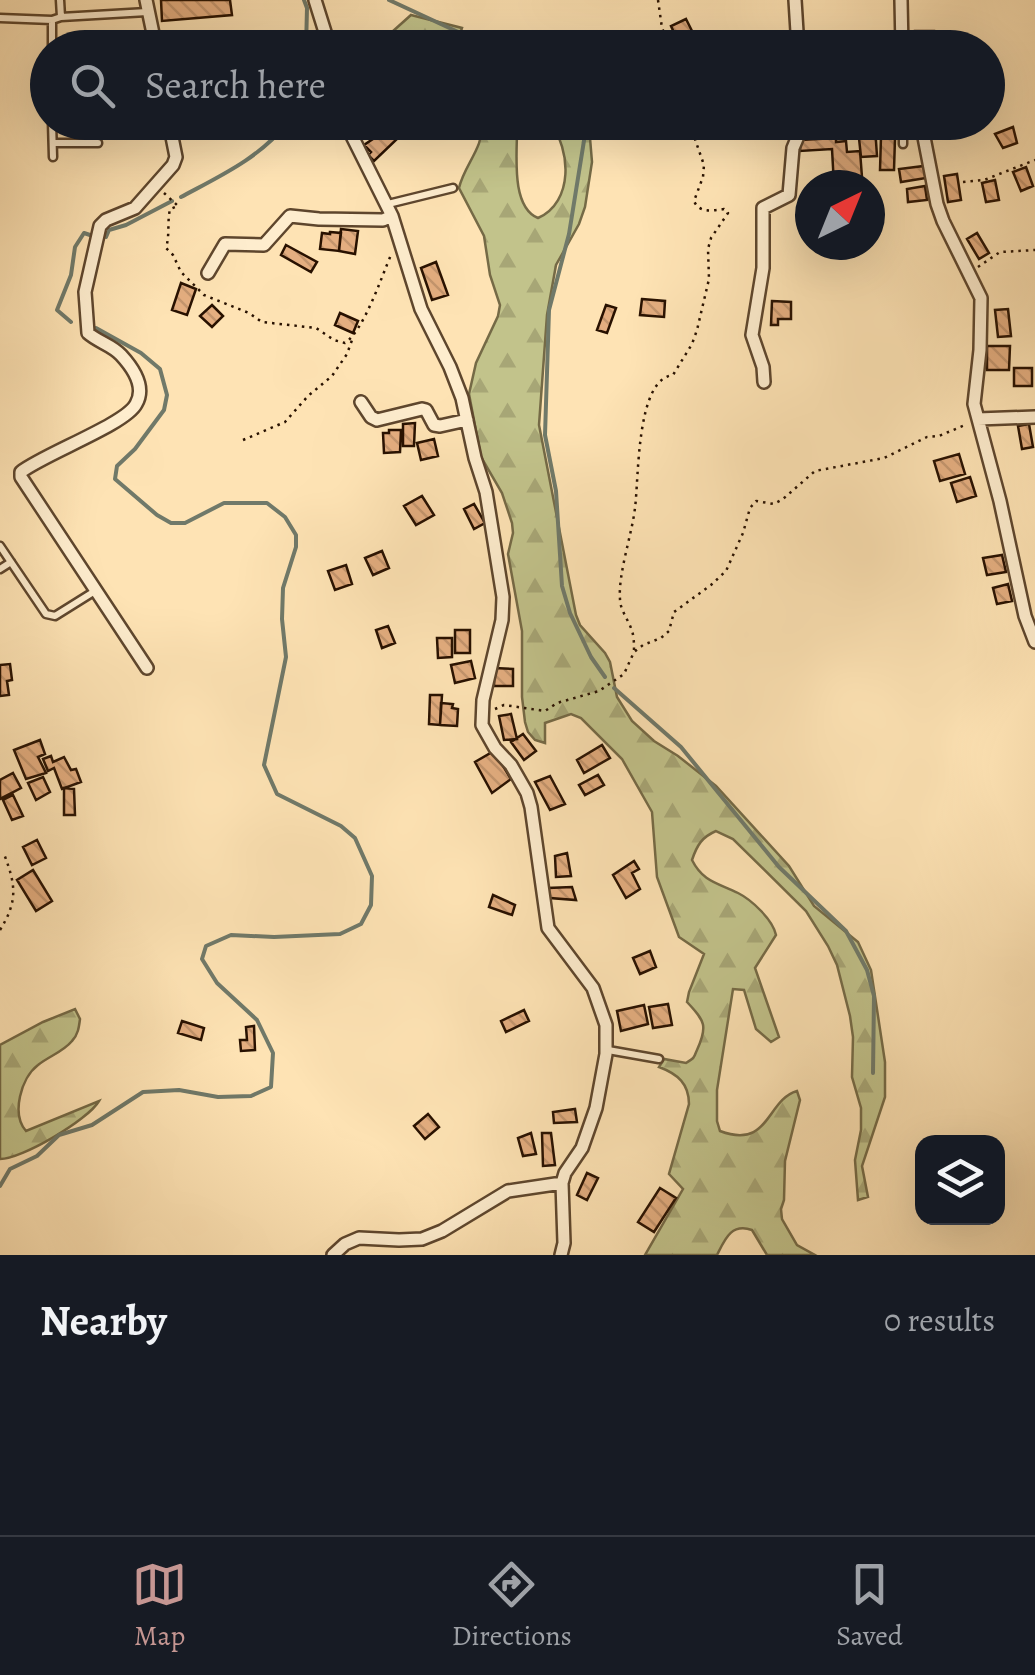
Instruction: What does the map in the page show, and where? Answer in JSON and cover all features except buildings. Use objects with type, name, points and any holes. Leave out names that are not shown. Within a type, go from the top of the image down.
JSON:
[{"type":"street","points":[[315,0],[324,30]]},
{"type":"street","points":[[796,0],[797,30]]},
{"type":"street","points":[[901,0],[902,30]]},
{"type":"street","points":[[147,668],[21,478],[21,472],[117,420],[133,410],[138,401],[138,381],[127,362],[120,353],[88,333],[85,292],[100,226],[135,208],[173,165],[176,157],[173,140]]},
{"type":"street","points":[[354,140],[389,210],[421,309],[452,370],[486,492],[503,597],[482,724],[527,793],[548,928],[584,975],[599,1001],[606,1025],[596,1108],[582,1148],[562,1183],[561,1255]]},
{"type":"street","points":[[764,382],[752,334],[763,268],[762,208],[787,198],[796,140]]},
{"type":"street","points":[[925,140],[937,204],[982,298],[974,404],[1025,616],[1035,642]]},
{"type":"street","points":[[208,273],[225,244],[264,245],[290,216],[383,220],[389,210]]},
{"type":"street","points":[[361,402],[378,420],[422,409],[440,426],[467,420]]},
{"type":"street","points":[[978,418],[1035,417]]},
{"type":"street","points":[[332,1255],[359,1238],[399,1240],[442,1232],[508,1192],[562,1183]]},
{"type":"lane","points":[[60,0],[61,17]]},
{"type":"lane","points":[[0,18],[52,20],[147,6]]},
{"type":"lane","points":[[52,20],[52,30]]},
{"type":"lane","points":[[53,140],[53,157]]},
{"type":"lane","points":[[902,140],[902,144]]},
{"type":"lane","points":[[53,143],[98,143]]},
{"type":"lane","points":[[389,210],[453,188]]},
{"type":"lane","points":[[0,546],[46,614],[55,616],[95,591]]},
{"type":"lane","points":[[0,569],[11,562]]},
{"type":"lane","points":[[606,1050],[659,1058]]},
{"type":"path","points":[[658,0],[663,30]]},
{"type":"path","points":[[481,717],[504,705],[545,711],[557,703],[598,691],[624,674],[634,652],[633,631],[620,600],[644,417],[658,381],[674,375],[692,344],[709,280],[711,238],[728,213],[724,209],[696,207],[694,201],[704,165],[695,140]]},
{"type":"path","points":[[963,182],[984,180],[1035,160]]},
{"type":"path","points":[[155,186],[178,206],[170,209],[166,248],[181,272],[204,294],[262,322],[316,328],[345,343],[352,338]]},
{"type":"path","points":[[243,440],[284,422],[332,376],[362,324],[399,240]]},
{"type":"path","points":[[968,272],[1000,252],[1035,250]]},
{"type":"path","points":[[634,652],[669,631],[674,612],[726,571],[756,501],[774,504],[815,471],[884,458],[978,418]]},
{"type":"path","points":[[0,930],[8,918],[14,888],[4,854]]},
{"type":"green space","points":[[411,15],[462,28],[461,30],[394,30]]},
{"type":"green space","points":[[480,140],[517,140],[519,189],[523,202],[538,218],[550,210],[563,188],[565,160],[559,140],[590,140],[592,162],[585,207],[556,265],[547,315],[539,425],[576,615],[610,662],[617,697],[632,721],[716,786],[789,866],[814,906],[858,942],[871,970],[885,1062],[885,1097],[862,1166],[868,1197],[858,1200],[855,1160],[861,1108],[852,1077],[850,1016],[837,965],[806,911],[733,839],[716,831],[701,842],[692,860],[696,867],[755,905],[776,935],[755,968],[779,1037],[771,1042],[756,1029],[744,990],[733,989],[717,1090],[717,1121],[720,1131],[749,1134],[797,1091],[800,1100],[785,1161],[782,1219],[797,1245],[815,1255],[767,1255],[752,1230],[745,1228],[730,1234],[717,1255],[645,1255],[683,1189],[669,1174],[689,1104],[687,1091],[672,1073],[659,1067],[664,1059],[686,1063],[693,1058],[700,1042],[703,1024],[687,1002],[704,954],[679,937],[657,877],[652,812],[622,759],[581,718],[571,714],[545,723],[545,743],[528,732],[522,697],[522,631],[508,554],[512,523],[502,493],[481,457],[469,394],[476,363],[500,305],[484,236],[459,188]]},
{"type":"green space","points":[[75,1009],[80,1019],[76,1036],[32,1071],[20,1096],[19,1115],[26,1131],[99,1101],[54,1137],[23,1153],[0,1159],[0,1045]]},
{"type":"waterway","points":[[304,0],[306,30]]},
{"type":"waterway","points":[[389,0],[454,30]]},
{"type":"waterway","points":[[181,197],[225,174],[271,140]]},
{"type":"waterway","points":[[584,140],[569,234],[549,310],[545,435],[556,491],[562,586],[570,613],[605,677]]},
{"type":"waterway","points":[[106,237],[109,230],[172,201]]},
{"type":"waterway","points":[[71,322],[57,310],[71,275],[75,247],[84,233],[93,236]]},
{"type":"waterway","points":[[0,1186],[10,1169],[37,1156],[59,1135],[92,1125],[143,1092],[179,1090],[218,1097],[251,1096],[271,1087],[273,1053],[257,1020],[217,983],[202,959],[206,946],[231,935],[340,934],[361,924],[371,905],[372,876],[355,838],[341,826],[277,794],[264,765],[286,657],[283,588],[296,535],[285,517],[267,503],[224,503],[185,523],[171,523],[115,479],[117,466],[164,410],[167,395],[160,369],[141,353],[96,328]]},
{"type":"waterway","points":[[614,688],[681,747],[779,867],[846,931],[867,970],[874,996],[873,1073]]}]
